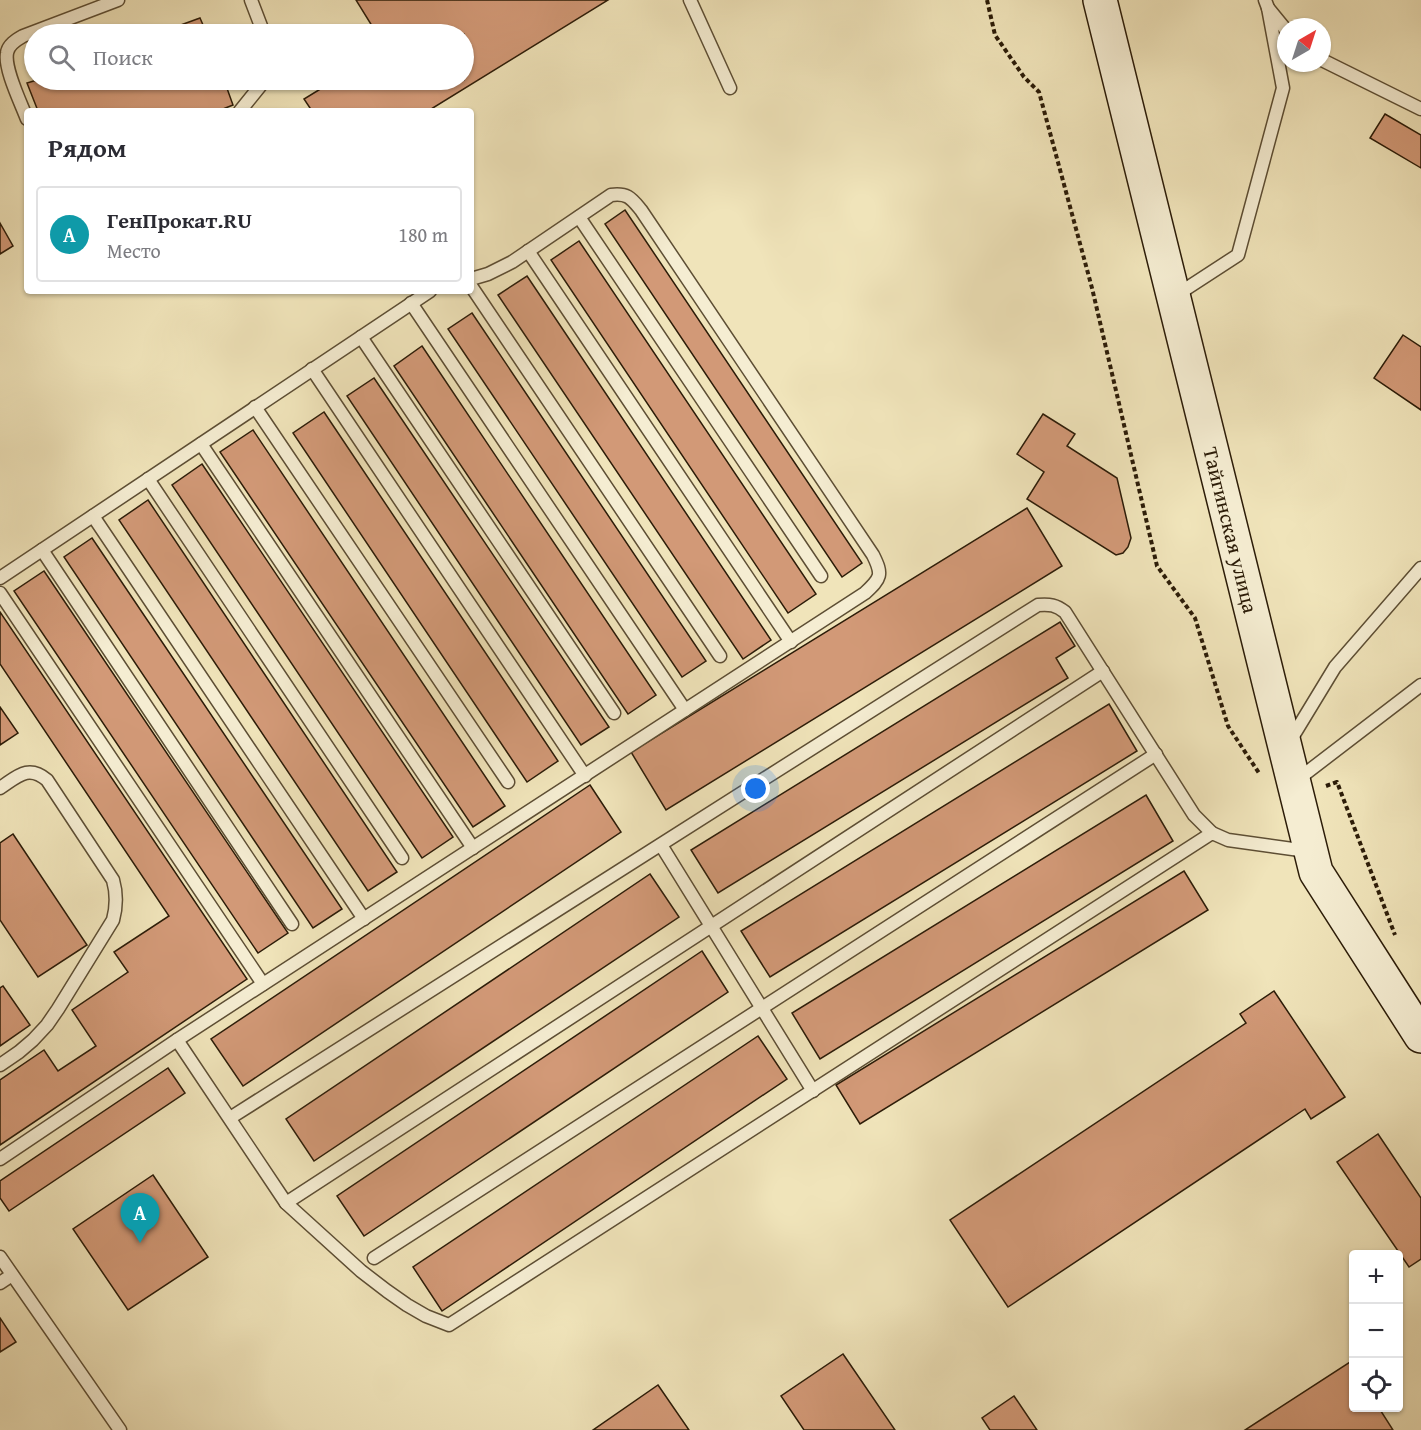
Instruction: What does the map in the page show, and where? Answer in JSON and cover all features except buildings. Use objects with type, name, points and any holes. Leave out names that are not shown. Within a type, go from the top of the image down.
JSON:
[{"type":"main road","name":"Тайгинская улица","points":[[1100,0],[1316,872],[1421,1036]]},
{"type":"lane","points":[[55,24],[118,0]]},
{"type":"lane","points":[[251,0],[260,24]]},
{"type":"lane","points":[[690,0],[730,88]]},
{"type":"lane","points":[[1174,297],[1238,255],[1283,88],[1267,4]]},
{"type":"lane","points":[[1267,4],[1277,18]]},
{"type":"lane","points":[[24,36],[13,42],[7,53],[9,71],[24,111]]},
{"type":"lane","points":[[1331,64],[1421,109]]},
{"type":"lane","points":[[242,108],[257,90]]},
{"type":"lane","points":[[0,1159],[177,1040],[865,593],[878,581],[879,568],[873,555],[631,197],[620,194],[611,195],[499,269],[474,278]]},
{"type":"lane","points":[[579,217],[821,576]]},
{"type":"lane","points":[[528,251],[790,642]]},
{"type":"lane","points":[[474,290],[720,656]]},
{"type":"lane","points":[[0,578],[425,294]]},
{"type":"lane","points":[[411,303],[685,710]]},
{"type":"lane","points":[[361,337],[614,712]]},
{"type":"lane","points":[[312,369],[585,776]]},
{"type":"lane","points":[[255,407],[508,782]]},
{"type":"lane","points":[[201,444],[473,848]]},
{"type":"lane","points":[[148,479],[402,858]]},
{"type":"lane","points":[[93,516],[364,919]]},
{"type":"lane","points":[[42,550],[292,924]]},
{"type":"lane","points":[[1286,749],[1335,667],[1421,568]]},
{"type":"lane","points":[[0,593],[263,984]]},
{"type":"lane","points":[[230,1118],[1038,605],[1056,606],[1065,612],[1194,816],[1212,833],[1228,840],[1311,852]]},
{"type":"lane","points":[[286,1203],[1103,671]]},
{"type":"lane","points":[[1295,789],[1421,685]]},
{"type":"lane","points":[[374,1258],[1156,754]]},
{"type":"lane","points":[[0,788],[25,773],[40,774],[113,880],[117,894],[113,920],[58,1009],[33,1040],[0,1065]]},
{"type":"lane","points":[[177,1040],[286,1203],[361,1271],[387,1291],[426,1316],[449,1325],[1212,833]]},
{"type":"lane","points":[[661,844],[813,1090]]},
{"type":"lane","points":[[0,1257],[120,1430]]},
{"type":"lane","points":[[0,1283],[12,1275]]},
{"type":"path","points":[[987,0],[995,35],[1024,77],[1039,92],[1092,288],[1157,566],[1195,618],[1228,726],[1259,774]]},
{"type":"path","points":[[1295,789],[1337,782],[1400,944]]},
{"type":"place","name":"ГенПрокат.RU","points":[[140,1243]]}]
